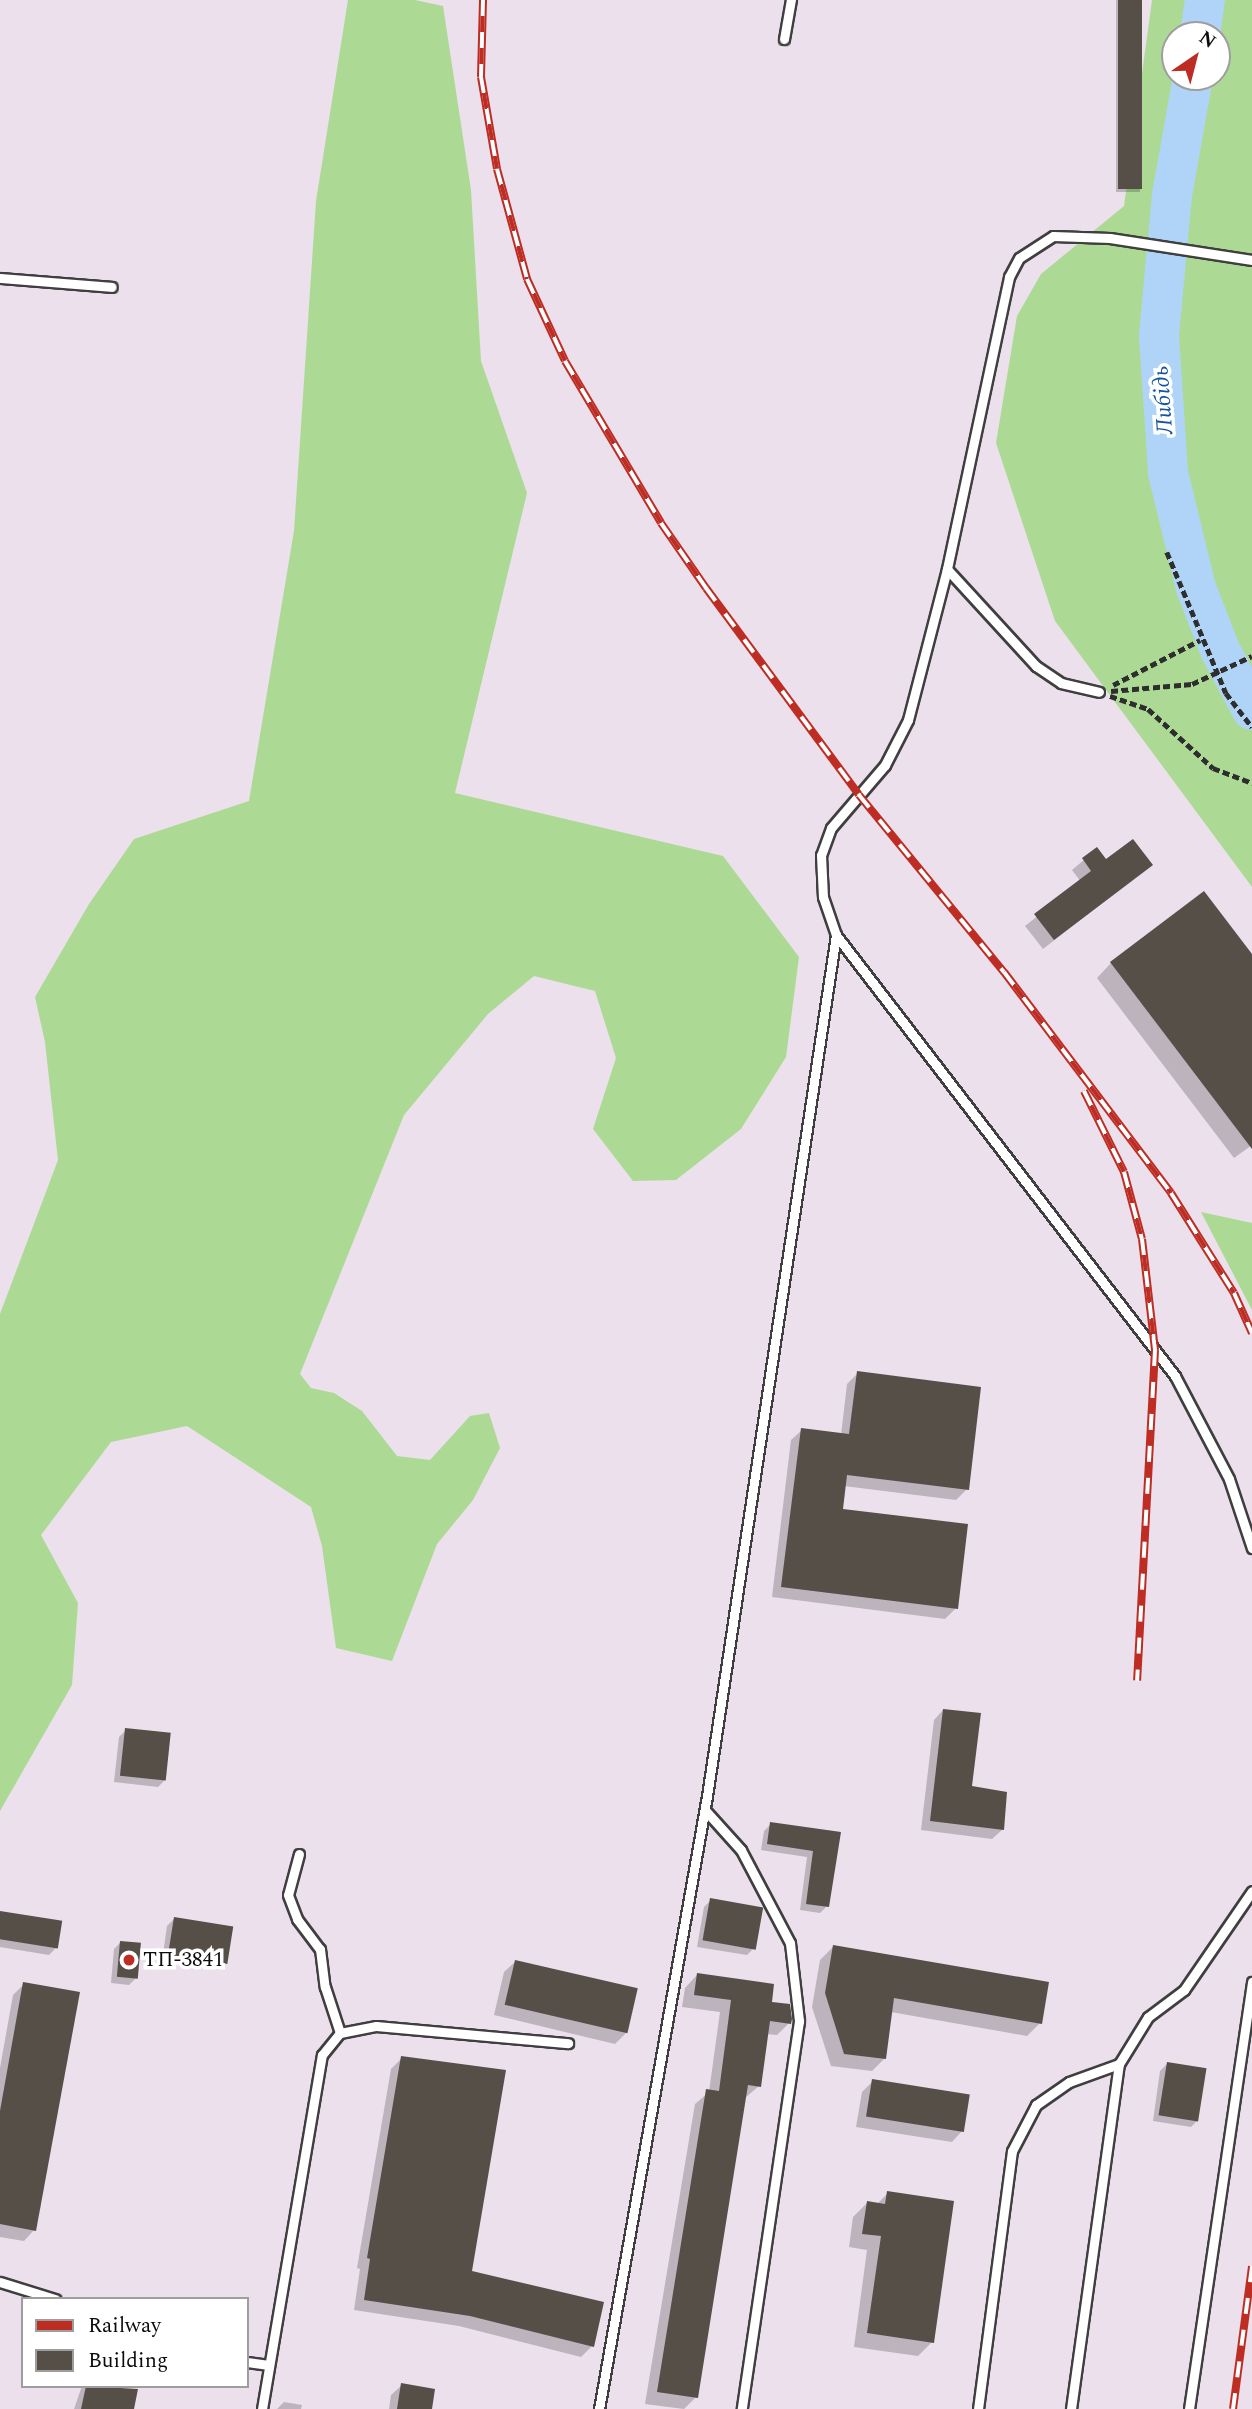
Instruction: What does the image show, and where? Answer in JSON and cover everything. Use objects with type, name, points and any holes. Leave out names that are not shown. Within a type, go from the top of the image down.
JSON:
[{"type":"lane","points":[[784,39],[790,0]]},
{"type":"lane","points":[[1252,260],[1110,238],[1053,236],[1019,258],[1009,277],[947,569],[908,720],[885,765],[831,828],[821,855],[824,897],[836,936],[1175,1376],[1229,1479],[1252,1548]]},
{"type":"lane","points":[[0,278],[112,287]]},
{"type":"lane","points":[[947,569],[1037,666],[1061,683],[1099,692]]},
{"type":"lane","points":[[599,2409],[705,1810],[836,936]]},
{"type":"lane","points":[[705,1810],[741,1850],[790,1943],[799,2021],[742,2409]]},
{"type":"lane","points":[[299,1854],[288,1895],[297,1919],[320,1949],[325,1987],[341,2033]]},
{"type":"lane","points":[[1071,2409],[1119,2064],[1148,2017],[1184,1990],[1252,1891]]},
{"type":"lane","points":[[1189,2409],[1252,1982]]},
{"type":"lane","points":[[261,2409],[322,2055],[341,2033],[376,2026],[568,2043]]},
{"type":"lane","points":[[978,2409],[1012,2151],[1036,2105],[1069,2082],[1119,2064]]},
{"type":"lane","points":[[0,2283],[48,2297]]},
{"type":"lane","points":[[248,2362],[269,2365]]},
{"type":"path","points":[[1167,552],[1200,640],[1226,693],[1252,727]]},
{"type":"path","points":[[1099,692],[1200,640]]},
{"type":"path","points":[[1099,692],[1192,684],[1252,656]]},
{"type":"path","points":[[1099,692],[1148,709],[1213,768],[1252,783]]},
{"type":"shaded area","points":[[0,0],[1252,0],[1252,2409],[0,2409]]},
{"type":"green space","points":[[348,0],[415,0],[443,6],[471,190],[481,361],[527,493],[455,793],[723,856],[799,957],[786,1057],[741,1129],[676,1180],[633,1181],[593,1129],[616,1058],[595,991],[534,976],[488,1014],[404,1115],[300,1374],[311,1388],[334,1393],[362,1411],[397,1456],[430,1460],[470,1416],[489,1413],[500,1448],[473,1500],[437,1544],[392,1661],[336,1648],[322,1546],[311,1507],[187,1426],[111,1442],[41,1535],[78,1603],[72,1685],[0,1811],[0,1314],[58,1160],[45,1042],[35,997],[89,904],[134,839],[249,801],[294,531],[316,201]]},
{"type":"green space","points":[[1152,0],[1252,0],[1252,887],[1055,621],[996,443],[1017,316],[1041,274],[1124,206]]},
{"type":"green space","points":[[1201,1212],[1252,1223],[1252,1310]]},
{"type":"building","points":[[1118,0],[1142,0],[1142,189],[1118,189]]},
{"type":"building","points":[[1133,839],[1153,865],[1054,940],[1034,914],[1091,871],[1082,858],[1097,847],[1106,859]]},
{"type":"building","points":[[1204,891],[1252,954],[1252,1149],[1110,962]]},
{"type":"building","points":[[857,1371],[981,1387],[969,1490],[847,1475],[843,1509],[968,1524],[958,1609],[781,1587],[801,1428],[849,1434]]},
{"type":"building","points":[[943,1709],[981,1713],[972,1786],[1007,1792],[1004,1830],[930,1821]]},
{"type":"building","points":[[125,1728],[171,1733],[166,1781],[120,1776]]},
{"type":"building","points":[[770,1822],[841,1832],[829,1907],[806,1904],[813,1851],[767,1844]]},
{"type":"building","points":[[710,1898],[763,1907],[756,1950],[703,1940]]},
{"type":"building","points":[[0,1911],[62,1921],[58,1949],[0,1939]]},
{"type":"building","points":[[174,1917],[233,1926],[227,1964],[168,1955]]},
{"type":"building","name":"ТП-3841","points":[[120,1941],[141,1943],[138,1979],[117,1977]]},
{"type":"building","points":[[833,1945],[1049,1982],[1042,2024],[894,1998],[886,2059],[844,2054],[825,1993]]},
{"type":"building","points":[[515,1960],[638,1988],[627,2033],[505,2005]]},
{"type":"building","points":[[697,1973],[774,1984],[772,2002],[790,2004],[792,2019],[791,2024],[770,2021],[761,2087],[748,2085],[698,2398],[657,2392],[706,2089],[719,2091],[731,2000],[694,1995]]},
{"type":"building","points":[[23,1982],[80,1992],[36,2231],[0,2224],[0,2111]]},
{"type":"building","points":[[401,2056],[506,2070],[472,2271],[604,2302],[594,2347],[470,2316],[364,2300],[370,2259],[367,2258]]},
{"type":"building","points":[[1167,2062],[1207,2068],[1198,2122],[1159,2115]]},
{"type":"building","points":[[872,2079],[970,2094],[964,2132],[866,2117]]},
{"type":"building","points":[[887,2191],[954,2201],[934,2343],[867,2333],[881,2236],[862,2234],[867,2201],[885,2204]]},
{"type":"building","points":[[401,2383],[435,2389],[432,2409],[397,2409]]},
{"type":"building","points":[[86,2388],[138,2389],[134,2409],[81,2409]]},
{"type":"waterway","name":"Либідь","points":[[1202,21],[1205,0]]},
{"type":"waterway","name":"Либідь","points":[[1191,91],[1172,195],[1159,336],[1168,473],[1196,588],[1220,650],[1252,710]]},
{"type":"railway","points":[[483,0],[481,77],[497,169],[527,279],[565,361],[661,523],[706,588],[859,795],[1004,972],[1171,1193],[1234,1293],[1252,1333]]},
{"type":"railway","points":[[1084,1091],[1124,1172],[1142,1239],[1155,1350],[1137,1681]]},
{"type":"railway","points":[[1233,2409],[1252,2266]]},
{"type":"place","name":"ТП-3841","points":[[129,1960]]}]
